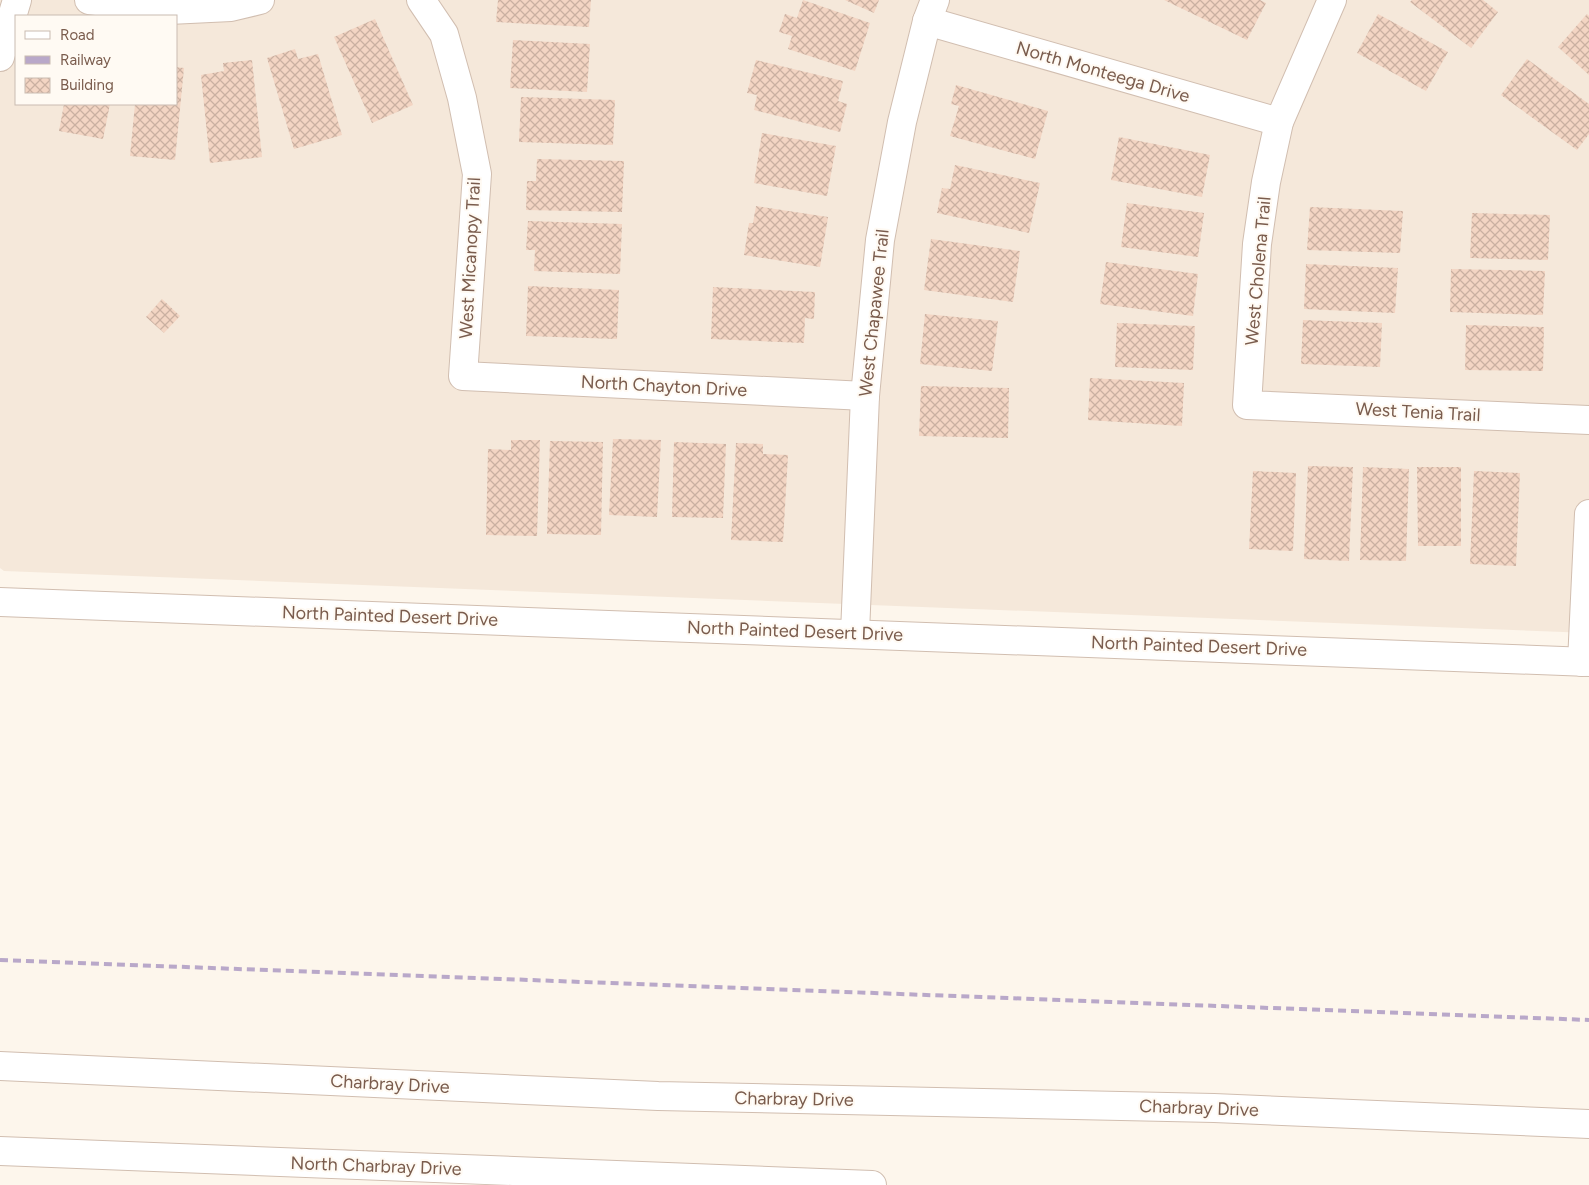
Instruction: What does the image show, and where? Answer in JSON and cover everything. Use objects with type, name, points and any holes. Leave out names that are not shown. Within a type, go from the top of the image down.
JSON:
[{"type":"street","points":[[0,57],[17,0]]},
{"type":"street","points":[[89,0],[169,10],[231,7],[260,0]]},
{"type":"street","name":"West Micanopy Trail","points":[[421,0],[444,34],[462,98],[477,174],[463,376]]},
{"type":"street","name":"West Cholena Trail","points":[[1247,405],[1256,244],[1279,122],[1332,0]]},
{"type":"street","name":"North Monteega Drive","points":[[931,10],[1279,122]]},
{"type":"street","name":"West Chapawee Trail","points":[[855,633],[865,396],[880,240],[902,122],[931,10]]},
{"type":"street","name":"North Chayton Drive","points":[[463,376],[865,396]]},
{"type":"street","name":"West Tenia Trail","points":[[1247,405],[1589,420]]},
{"type":"street","points":[[1585,662],[1589,514]]},
{"type":"street","name":"North Painted Desert Drive","points":[[0,602],[1585,662]]},
{"type":"street","name":"Charbray Drive","points":[[0,1066],[658,1096],[1214,1108],[1589,1124]]},
{"type":"street","name":"North Charbray Drive","points":[[0,1151],[872,1185]]},
{"type":"shaded area","points":[[0,0],[1589,0],[1589,633],[4,571],[0,568]]},
{"type":"building","points":[[498,0],[591,0],[589,27],[496,22]]},
{"type":"building","points":[[803,0],[870,23],[855,71],[788,49],[792,36],[779,32],[785,14],[797,18]]},
{"type":"building","points":[[845,0],[879,0],[874,13]]},
{"type":"building","points":[[1164,0],[1260,0],[1266,3],[1247,40]]},
{"type":"building","points":[[1412,0],[1483,0],[1498,12],[1471,48],[1410,2]]},
{"type":"building","points":[[1378,14],[1448,52],[1426,91],[1357,53]]},
{"type":"building","points":[[1587,14],[1589,16],[1589,75],[1558,47]]},
{"type":"building","points":[[375,19],[413,105],[372,123],[334,37]]},
{"type":"building","points":[[513,40],[590,44],[587,92],[510,88]]},
{"type":"building","points":[[295,49],[298,59],[318,54],[342,135],[294,149],[267,58]]},
{"type":"building","points":[[1527,59],[1589,104],[1589,134],[1577,150],[1501,95]]},
{"type":"building","points":[[252,60],[262,157],[210,163],[201,75],[224,71],[223,63]]},
{"type":"building","points":[[756,60],[843,81],[838,101],[847,104],[840,132],[754,110],[757,95],[747,93]]},
{"type":"building","points":[[178,67],[184,68],[175,160],[130,156],[135,105],[178,105]]},
{"type":"building","points":[[956,85],[1048,111],[1035,159],[950,136],[959,106],[951,104]]},
{"type":"building","points":[[521,97],[615,100],[613,145],[519,142]]},
{"type":"building","points":[[64,105],[110,105],[103,139],[59,131]]},
{"type":"building","points":[[762,133],[836,146],[827,196],[754,183]]},
{"type":"building","points":[[1119,137],[1210,155],[1202,197],[1111,180]]},
{"type":"building","points":[[537,159],[624,161],[622,212],[526,210],[527,181],[536,181]]},
{"type":"building","points":[[955,165],[1040,183],[1029,233],[937,213],[942,188],[950,189]]},
{"type":"building","points":[[1127,203],[1204,213],[1198,257],[1121,247]]},
{"type":"building","points":[[756,206],[828,217],[820,267],[744,255],[749,223],[753,223]]},
{"type":"building","points":[[1310,207],[1403,211],[1400,253],[1307,250]]},
{"type":"building","points":[[1472,213],[1550,215],[1548,260],[1470,258]]},
{"type":"building","points":[[528,221],[622,224],[620,274],[534,271],[535,250],[526,250]]},
{"type":"building","points":[[931,239],[1020,251],[1013,302],[924,290]]},
{"type":"building","points":[[1106,262],[1198,274],[1193,316],[1100,304]]},
{"type":"building","points":[[1306,264],[1398,268],[1395,313],[1304,309]]},
{"type":"building","points":[[1451,269],[1545,271],[1543,315],[1450,312]]},
{"type":"building","points":[[528,286],[619,290],[617,339],[526,336]]},
{"type":"building","points":[[713,287],[815,292],[814,319],[805,318],[804,343],[711,339]]},
{"type":"building","points":[[162,299],[180,316],[164,333],[146,317]]},
{"type":"building","points":[[925,314],[998,321],[992,371],[920,364]]},
{"type":"building","points":[[1303,320],[1382,323],[1380,367],[1301,364]]},
{"type":"building","points":[[1117,323],[1195,326],[1193,370],[1115,367]]},
{"type":"building","points":[[1466,325],[1544,327],[1543,371],[1465,370]]},
{"type":"building","points":[[1090,378],[1184,383],[1182,426],[1088,420]]},
{"type":"building","points":[[921,386],[1009,388],[1008,438],[919,436]]},
{"type":"building","points":[[613,439],[661,440],[657,517],[609,515]]},
{"type":"building","points":[[511,440],[540,440],[537,536],[486,535],[488,449],[511,450]]},
{"type":"building","points":[[550,441],[603,442],[601,535],[547,534]]},
{"type":"building","points":[[674,442],[726,444],[723,518],[672,517]]},
{"type":"building","points":[[736,443],[763,444],[763,454],[788,455],[783,542],[731,540]]},
{"type":"building","points":[[1308,466],[1353,467],[1349,561],[1304,559]]},
{"type":"building","points":[[1363,467],[1409,469],[1406,561],[1360,560]]},
{"type":"building","points":[[1417,467],[1461,467],[1461,546],[1418,546]]},
{"type":"building","points":[[1253,471],[1296,473],[1293,551],[1249,549]]},
{"type":"building","points":[[1474,471],[1520,473],[1516,566],[1470,564]]},
{"type":"railway","points":[[0,960],[1589,1020]]}]
